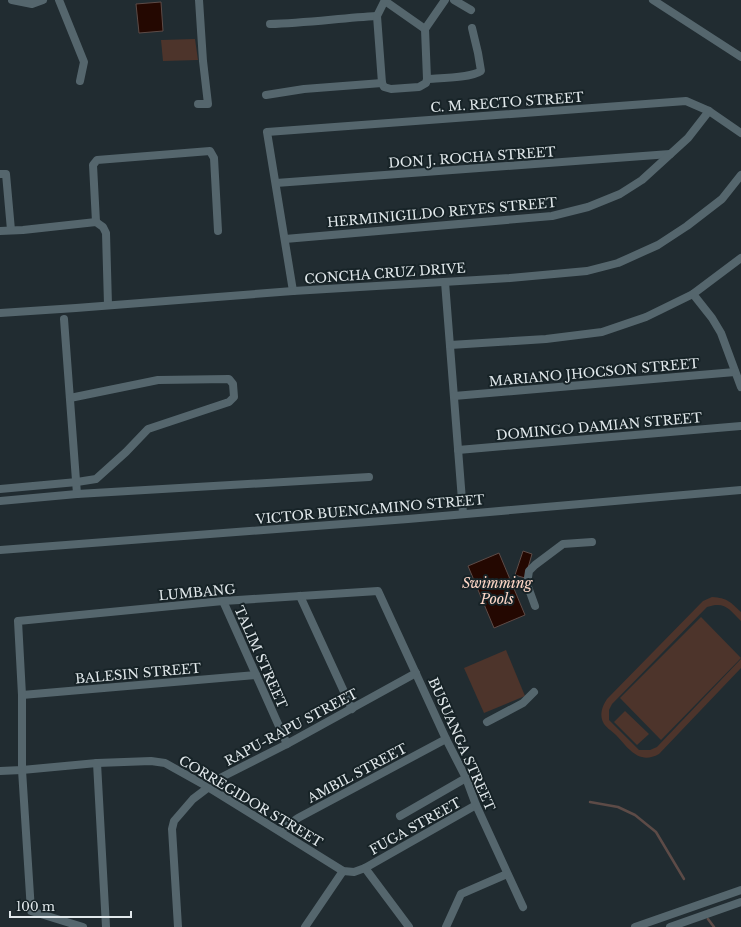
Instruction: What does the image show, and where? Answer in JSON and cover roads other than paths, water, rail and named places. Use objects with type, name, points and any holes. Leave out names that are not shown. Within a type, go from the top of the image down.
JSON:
[{"type":"street","points":[[12,0],[32,4],[43,0]]},
{"type":"street","points":[[59,0],[84,62],[80,81]]},
{"type":"street","points":[[198,104],[208,104],[203,61],[199,0]]},
{"type":"street","points":[[425,29],[385,1],[377,16],[382,83],[384,87],[391,89],[419,87],[426,83],[425,29],[445,0]]},
{"type":"street","points":[[454,0],[471,10]]},
{"type":"street","points":[[653,0],[741,57]]},
{"type":"street","points":[[270,24],[377,16]]},
{"type":"street","points":[[427,79],[461,76],[474,74],[481,71],[472,28]]},
{"type":"street","points":[[266,95],[304,89],[382,83]]},
{"type":"street","name":"C. M. RECTO STREET","points":[[276,183],[267,132],[686,101],[708,111],[741,133]]},
{"type":"street","name":"HERMINIGILDO REYES STREET","points":[[285,239],[552,216],[588,207],[620,194],[642,180],[688,138],[708,111]]},
{"type":"street","points":[[96,222],[93,165],[97,160],[210,151],[214,158],[218,231]]},
{"type":"street","name":"DON J. ROCHA STREET","points":[[276,183],[670,154]]},
{"type":"street","points":[[0,174],[6,174],[11,230]]},
{"type":"street","name":"CONCHA CRUZ DRIVE","points":[[0,313],[293,291],[510,278],[587,271],[618,263],[658,245],[687,226],[722,199],[741,175]]},
{"type":"street","points":[[276,183],[293,291]]},
{"type":"street","points":[[0,231],[96,222],[103,227],[106,233],[108,305]]},
{"type":"street","points":[[450,345],[546,339],[602,332],[646,317],[693,294],[740,262]]},
{"type":"street","points":[[445,282],[462,513]]},
{"type":"street","points":[[693,294],[712,318],[721,333],[741,387]]},
{"type":"street","points":[[64,319],[77,494]]},
{"type":"street","name":"MARIANO JHOCSON STREET","points":[[454,396],[735,372]]},
{"type":"street","points":[[0,489],[96,479],[126,452],[148,429],[229,402],[234,396],[234,384],[229,379],[158,380],[70,398]]},
{"type":"street","name":"DOMINGO DAMIAN STREET","points":[[458,450],[741,426]]},
{"type":"street","points":[[0,501],[77,494],[369,476]]},
{"type":"street","points":[[15,488],[16,500]]},
{"type":"street","name":"VICTOR BUENCAMINO STREET","points":[[0,550],[408,519],[462,513],[741,490]]},
{"type":"street","points":[[535,606],[527,584],[529,571],[535,564],[563,544],[592,542]]},
{"type":"street","name":"LUMBANG","points":[[22,695],[18,620],[223,601],[378,591]]},
{"type":"street","name":"BUSUANGA STREET","points":[[378,591],[446,740],[466,778],[476,805],[523,907]]},
{"type":"street","points":[[300,596],[352,709]]},
{"type":"street","name":"TALIM STREET","points":[[223,601],[287,744]]},
{"type":"street","name":"RAPU-RAPU STREET","points":[[178,927],[172,829],[174,822],[193,799],[222,777],[287,744],[416,673]]},
{"type":"street","name":"BALESIN STREET","points":[[22,695],[256,675]]},
{"type":"street","points":[[487,722],[523,703],[534,692]]},
{"type":"street","points":[[22,695],[22,770],[30,911],[83,927]]},
{"type":"street","name":"AMBIL STREET","points":[[280,831],[298,818],[446,740]]},
{"type":"street","name":"CORREGIDOR STREET","points":[[0,771],[97,763],[151,761],[165,764],[208,787],[343,870]]},
{"type":"street","points":[[97,763],[106,927]]},
{"type":"street","points":[[400,816],[466,778]]},
{"type":"street","name":"FUGA STREET","points":[[365,868],[476,805]]},
{"type":"street","points":[[305,927],[343,870],[354,872],[365,868],[409,927]]},
{"type":"street","points":[[446,927],[461,894],[507,874]]},
{"type":"street","points":[[635,927],[741,890]]},
{"type":"street","points":[[670,927],[741,902]]},
{"type":"water","points":[[161,2],[163,31],[139,33],[136,4]]},
{"type":"water","points":[[523,551],[532,554],[525,578],[515,575]]},
{"type":"water","name":"Swimming Pools","points":[[499,553],[525,615],[494,628],[468,566]]},
{"type":"waterway","points":[[590,802],[618,807],[635,815],[656,832],[684,879]]},
{"type":"waterway","points":[[708,919],[714,927]]}]
